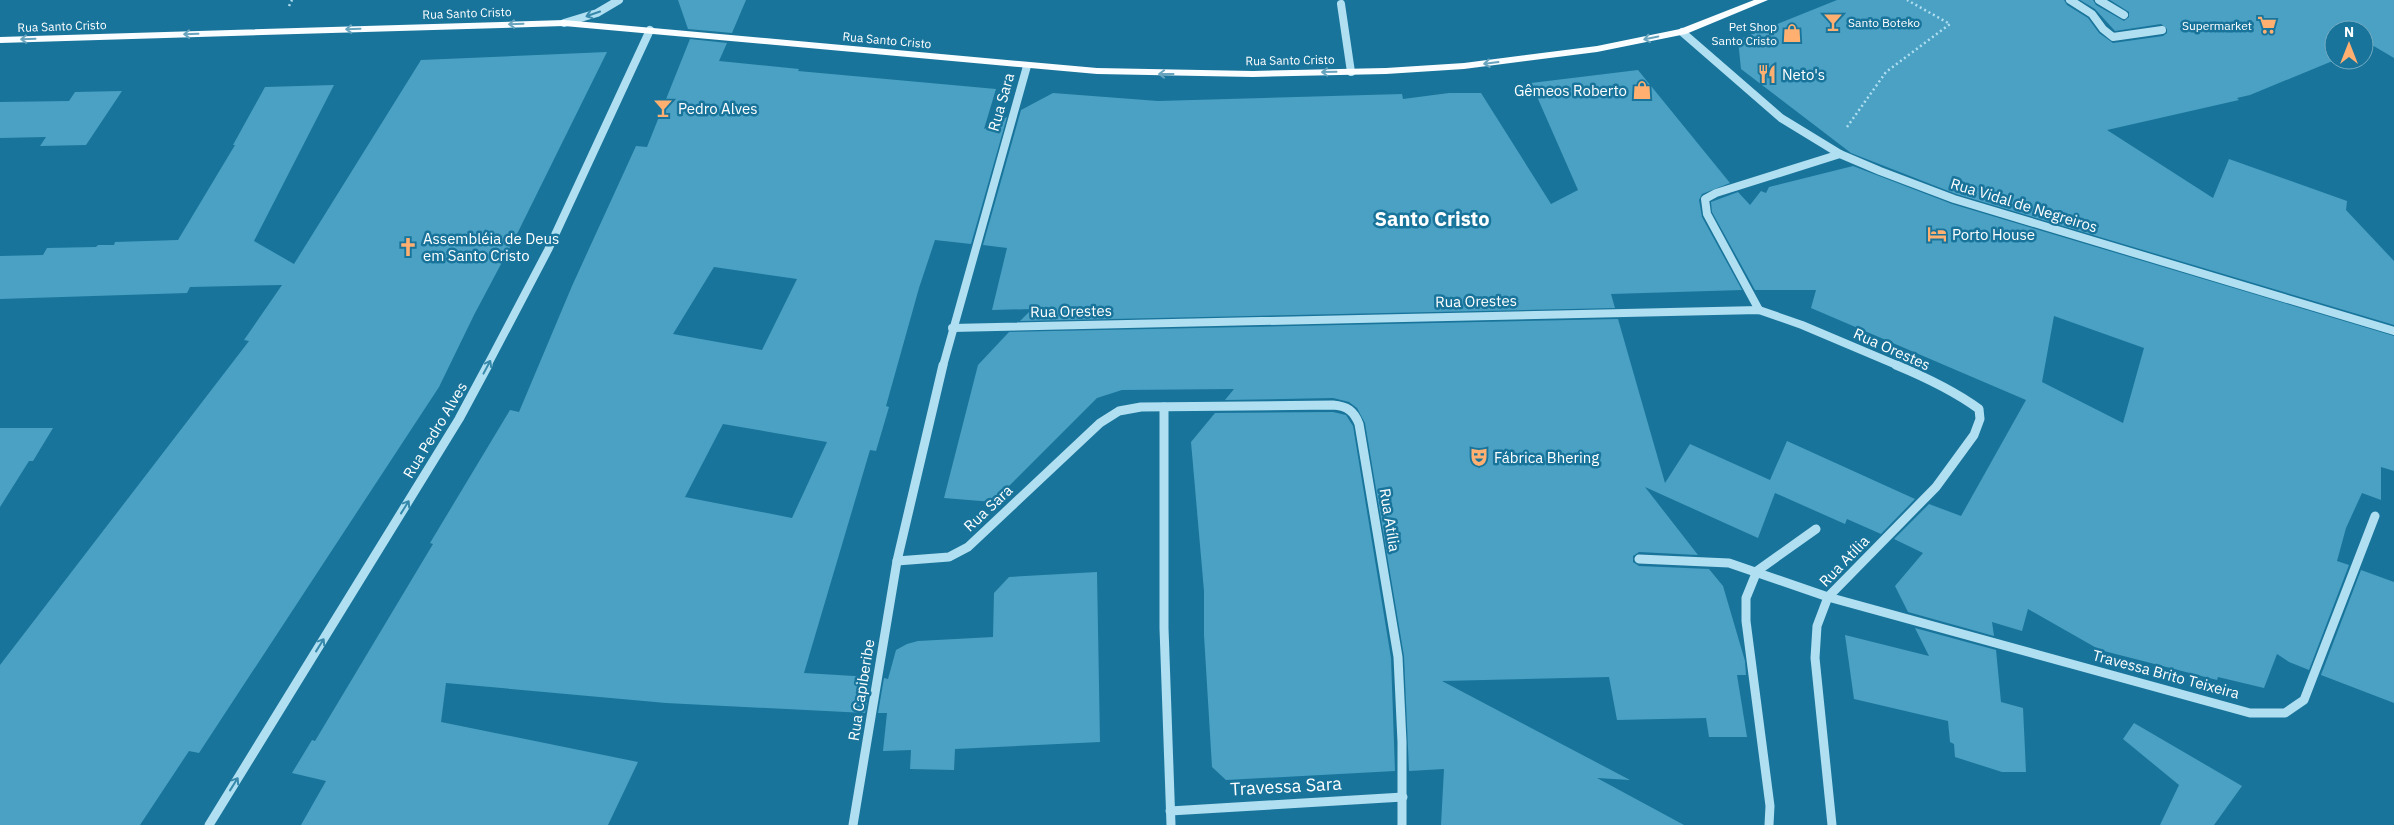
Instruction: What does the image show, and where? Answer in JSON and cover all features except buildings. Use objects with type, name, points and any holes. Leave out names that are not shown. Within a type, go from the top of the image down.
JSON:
[{"type":"main road","name":"Rua Santo Cristo","points":[[0,40],[564,23],[1027,66],[1146,74],[1351,72],[1474,65],[1597,50],[1682,32],[1763,0]]},
{"type":"street","points":[[564,23],[597,12],[619,0]]},
{"type":"street","points":[[2070,0],[2092,14],[2103,29],[2113,37],[2162,30]]},
{"type":"street","points":[[2099,0],[2124,15]]},
{"type":"street","points":[[1341,4],[1351,72]]},
{"type":"street","name":"Rua Pedro Alves","points":[[209,825],[459,418],[548,250],[650,30]]},
{"type":"street","name":"Rua Vidal de Negreiros","points":[[1682,32],[1782,118],[1840,154],[1954,198],[2394,332]]},
{"type":"street","name":"Rua Sara","points":[[1027,66],[952,328],[897,561],[940,558],[959,553],[968,547],[1109,416],[1128,408],[1164,406]]},
{"type":"street","points":[[1759,310],[1707,214],[1705,199],[1716,193],[1840,154]]},
{"type":"street","name":"Rua Orestes","points":[[952,328],[1759,310],[1788,319],[1912,372],[1965,399],[1979,409]]},
{"type":"street","name":"Rua Atília","points":[[1164,406],[1333,405],[1352,410],[1357,416],[1398,657],[1403,797],[1402,825]]},
{"type":"street","points":[[1164,406],[1164,628],[1170,825]]},
{"type":"street","name":"Rua Atília","points":[[1832,825],[1815,658],[1817,626],[1828,597],[1936,487],[1974,435],[1980,419],[1979,409]]},
{"type":"street","name":"Travessa Brito Teixeira","points":[[1639,559],[1729,563],[1757,571],[1828,597],[2250,712],[2286,712],[2304,700],[2375,516]]},
{"type":"street","points":[[1769,825],[1770,806],[1746,621],[1746,598],[1757,571],[1816,529]]},
{"type":"street","name":"Rua Capiberibe","points":[[853,825],[897,561]]},
{"type":"street","name":"Travessa Sara","points":[[1170,811],[1403,797]]},
{"type":"path","points":[[1845,130],[1886,72],[1950,24],[1907,0]]},
{"type":"place","name":"Santo Boteko","points":[[1833,22]]},
{"type":"place","name":"Supermarket","points":[[2267,25]]},
{"type":"place","name":"Pet Shop Santo Cristo","points":[[1792,33]]},
{"type":"place","name":"Neto's","points":[[1767,74]]},
{"type":"place","name":"Gêmeos Roberto","points":[[1642,90]]},
{"type":"place","name":"Pedro Alves","points":[[663,108]]},
{"type":"place","name":"Porto House","points":[[1937,234]]},
{"type":"place","name":"Assembléia de Deus em Santo Cristo","points":[[408,247]]},
{"type":"place","name":"Fábrica Bhering","points":[[1479,457]]},
{"type":"district","name":"Santo Cristo","points":[[1432,218]]}]
